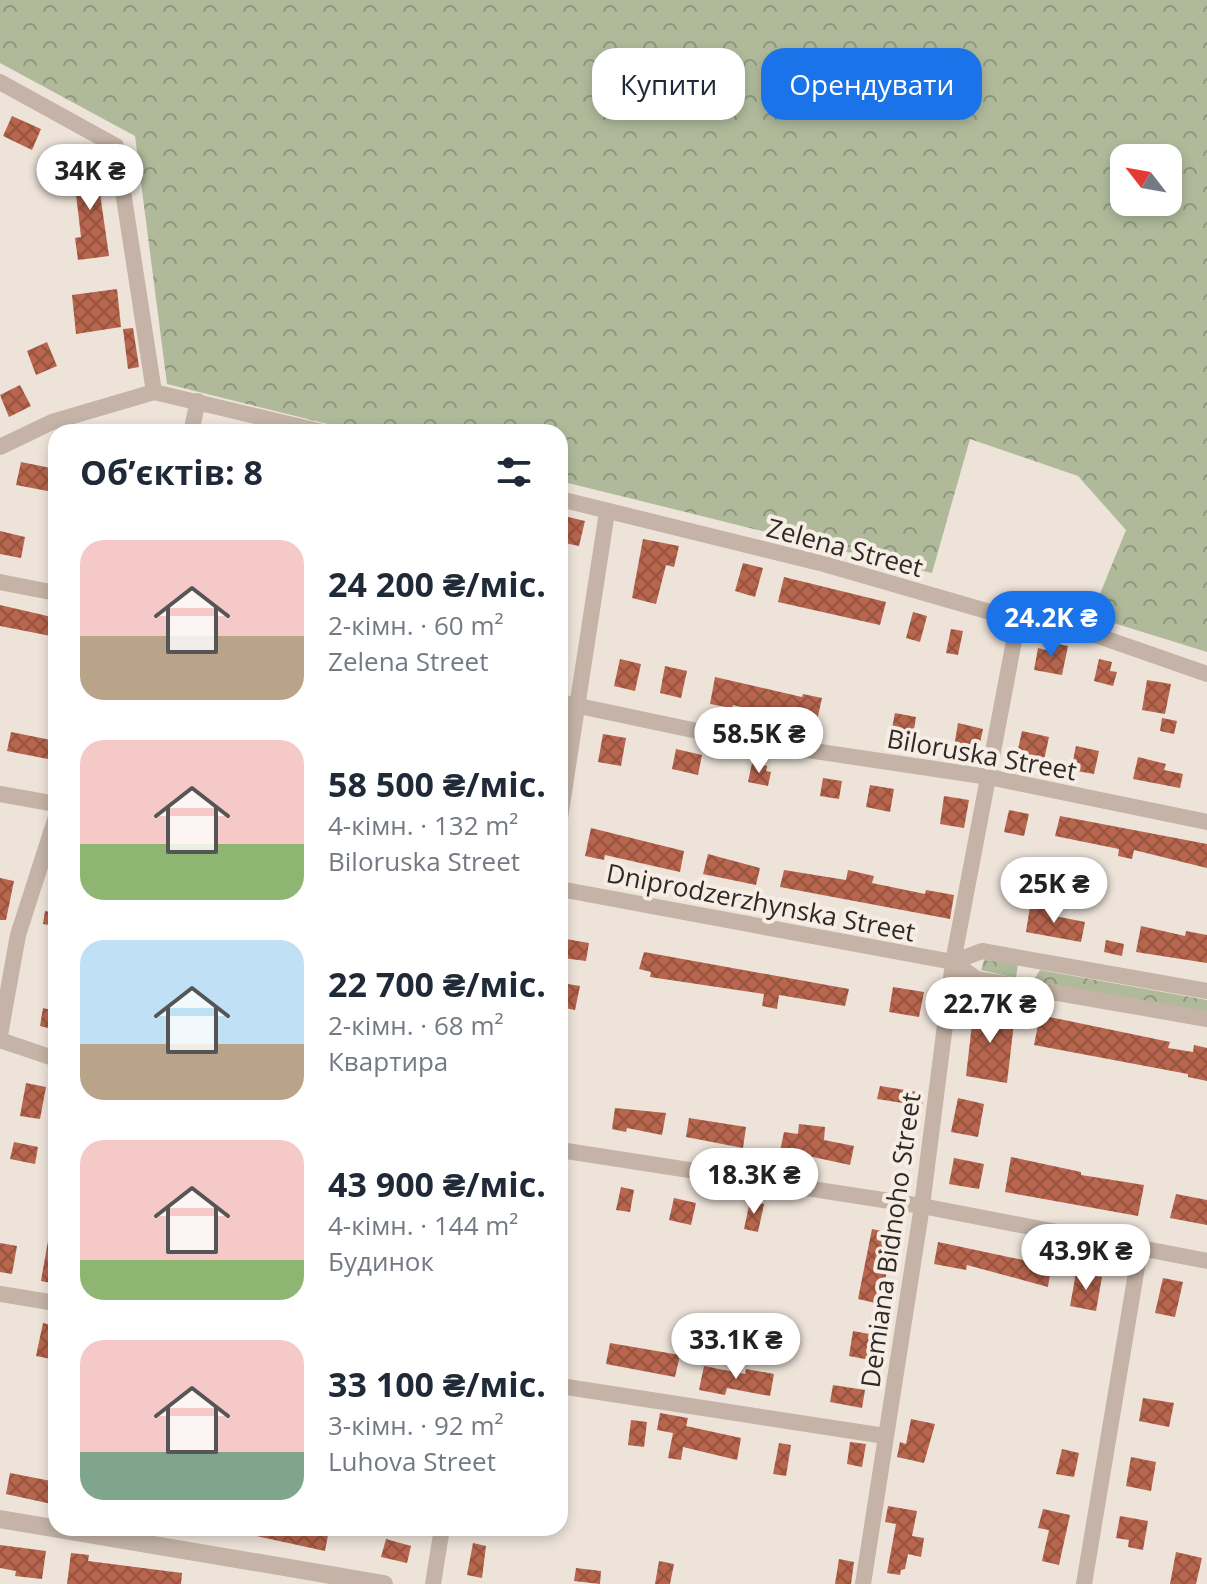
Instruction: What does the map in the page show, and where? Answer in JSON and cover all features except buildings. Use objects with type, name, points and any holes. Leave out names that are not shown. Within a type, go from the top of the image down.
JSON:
[{"type":"street","points":[[0,82],[116,146],[154,392]]},
{"type":"street","points":[[0,447],[52,422],[154,392],[291,424]]},
{"type":"street","points":[[193,424],[198,401]]},
{"type":"street","name":"Zelena Street","points":[[568,501],[824,564],[1018,620],[1081,630],[1207,674]]},
{"type":"street","points":[[568,770],[607,512]]},
{"type":"street","points":[[0,582],[48,591]]},
{"type":"street","name":"Demiana Bidnoho Street","points":[[863,1584],[922,1206],[953,962],[1018,620]]},
{"type":"street","name":"Biloruska Street","points":[[568,703],[740,740],[989,777],[1207,822]]},
{"type":"street","points":[[0,794],[48,803]]},
{"type":"street","points":[[48,842],[18,935],[0,1038],[48,1056]]},
{"type":"street","name":"Dniprodzerzhynska Street","points":[[568,890],[953,962],[977,979],[1207,1019]]},
{"type":"street","name":"Dniprodzerzhynska Street","points":[[953,962],[982,951],[1207,991]]},
{"type":"street","points":[[568,1151],[922,1206],[1207,1261]]},
{"type":"street","points":[[1084,1584],[1140,1249]]},
{"type":"street","points":[[0,1294],[48,1302]]},
{"type":"street","points":[[568,1387],[885,1436]]},
{"type":"street","points":[[0,1519],[48,1527]]},
{"type":"street","points":[[100,1536],[384,1584]]},
{"type":"street","points":[[433,1584],[441,1536]]},
{"type":"green space","points":[[0,0],[1207,0],[1207,652],[1091,616],[1126,530],[1078,476],[970,439],[932,573],[568,483],[568,424],[328,424],[167,384],[135,136],[0,63]]},
{"type":"green space","points":[[984,960],[1018,964],[1016,978],[981,970]]},
{"type":"green space","points":[[1040,970],[1207,1000],[1207,1013],[1033,981]]}]
